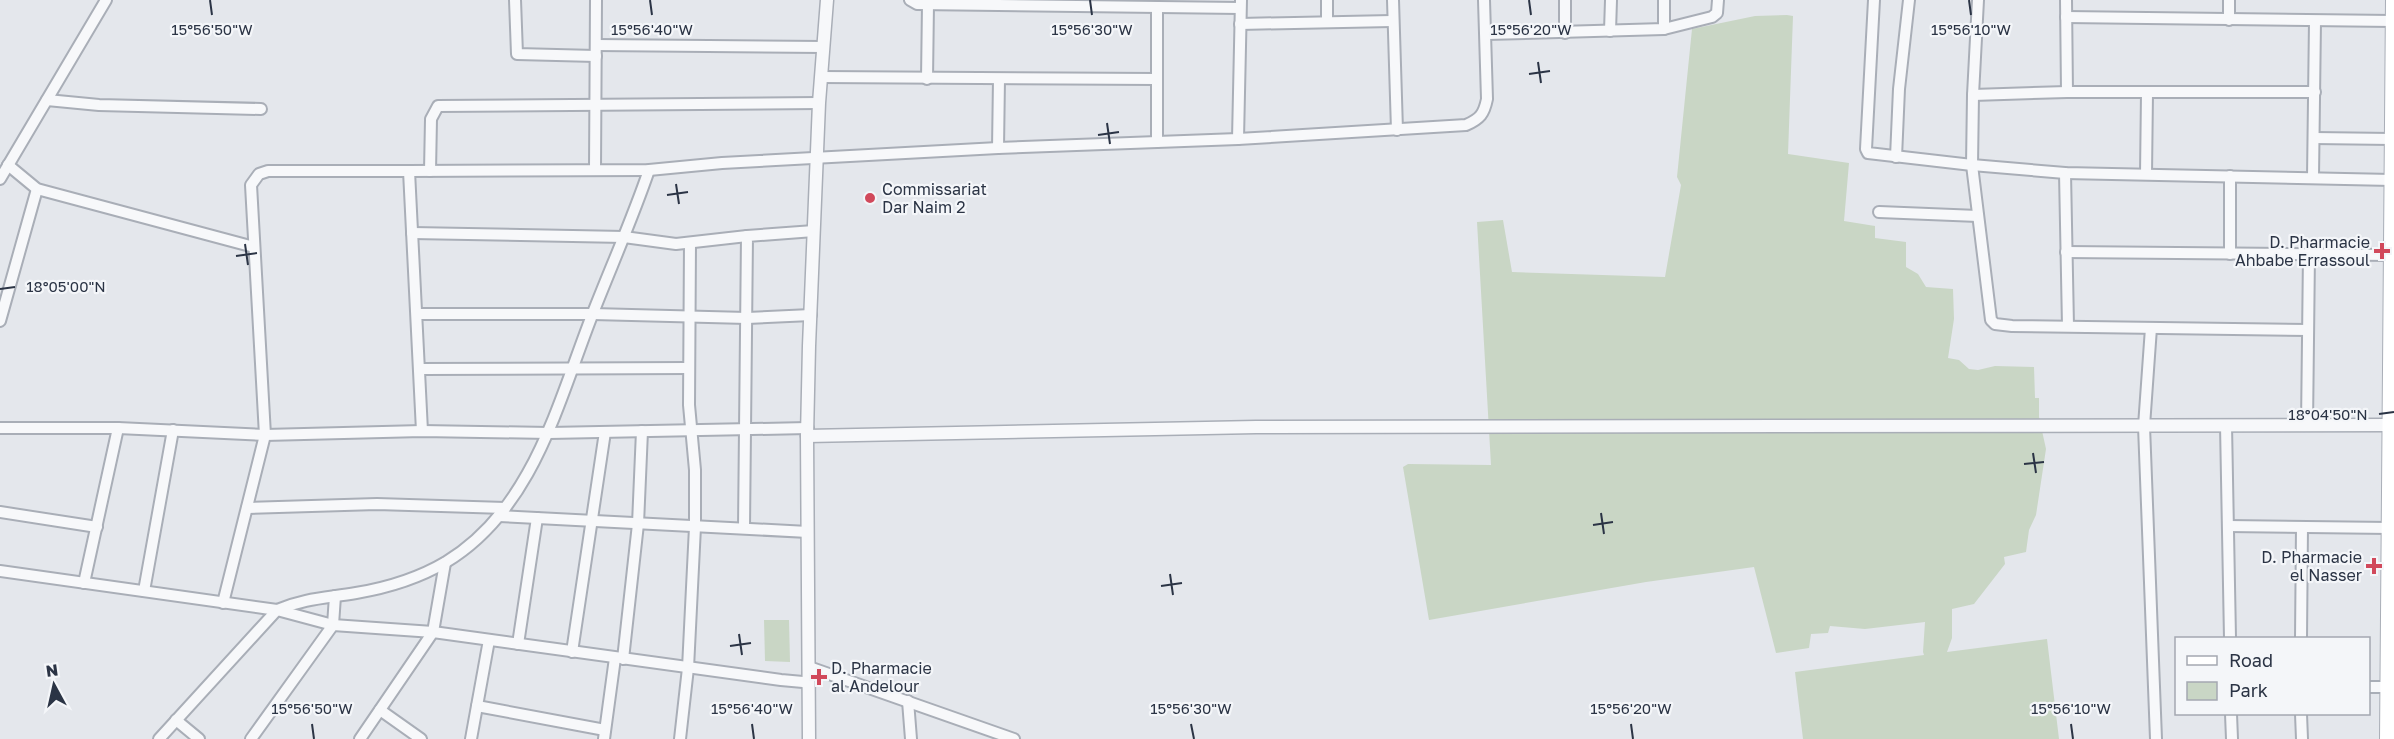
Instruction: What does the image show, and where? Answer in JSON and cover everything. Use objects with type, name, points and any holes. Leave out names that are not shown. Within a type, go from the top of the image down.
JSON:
[{"type":"main road","points":[[2390,733],[2388,687],[2391,672],[2393,0]]},
{"type":"street","points":[[0,179],[106,0]]},
{"type":"street","points":[[515,0],[517,54],[596,50],[823,46]]},
{"type":"street","points":[[596,0],[596,169]]},
{"type":"street","points":[[809,739],[808,432],[819,103],[827,0]]},
{"type":"street","points":[[910,0],[917,4],[1069,3],[1157,7],[1241,4],[1238,139]]},
{"type":"street","points":[[1327,0],[1327,22]]},
{"type":"street","points":[[1393,0],[1397,130]]},
{"type":"street","points":[[223,603],[265,435],[251,185],[259,174],[268,171],[649,170],[998,147],[1238,139],[1466,125],[1479,119],[1485,110],[1487,99],[1484,0]]},
{"type":"street","points":[[1565,0],[1565,33]]},
{"type":"street","points":[[1610,31],[1611,0]]},
{"type":"street","points":[[1664,0],[1664,29]]},
{"type":"street","points":[[1486,34],[1664,29],[1712,17],[1717,13],[1718,0]]},
{"type":"street","points":[[1874,0],[1866,149],[1873,155],[2065,173],[2392,180]]},
{"type":"street","points":[[1896,157],[1899,89],[1909,0]]},
{"type":"street","points":[[1978,0],[1972,165],[1990,320],[2004,326],[2308,330]]},
{"type":"street","points":[[2066,0],[2067,92]]},
{"type":"street","points":[[2229,0],[2229,20]]},
{"type":"street","points":[[927,80],[928,4]]},
{"type":"street","points":[[1157,7],[1157,142]]},
{"type":"street","points":[[2066,17],[2393,21]]},
{"type":"street","points":[[1240,24],[1392,21]]},
{"type":"street","points":[[2313,177],[2314,21]]},
{"type":"street","points":[[821,77],[927,80],[1157,79]]},
{"type":"street","points":[[998,147],[999,79]]},
{"type":"street","points":[[1973,95],[2067,92],[2315,92]]},
{"type":"street","points":[[2146,174],[2147,93]]},
{"type":"street","points":[[47,100],[99,105],[261,109]]},
{"type":"street","points":[[430,171],[431,119],[438,106],[819,103]]},
{"type":"street","points":[[2314,138],[2392,138]]},
{"type":"street","points":[[8,165],[37,189],[254,247]]},
{"type":"street","points":[[159,739],[277,610],[295,602],[358,593],[396,583],[445,563],[479,537],[502,512],[520,487],[549,433],[649,170]]},
{"type":"street","points":[[409,171],[422,431]]},
{"type":"street","points":[[2065,173],[2068,326]]},
{"type":"street","points":[[2230,176],[2230,254]]},
{"type":"street","points":[[0,321],[37,189]]},
{"type":"street","points":[[1879,212],[1978,216]]},
{"type":"street","points":[[412,232],[624,237],[663,243],[690,243],[814,231]]},
{"type":"street","points":[[744,528],[747,236]]},
{"type":"street","points":[[680,739],[688,668],[695,527],[695,470],[689,405],[690,243]]},
{"type":"street","points":[[2066,252],[2391,255]]},
{"type":"street","points":[[2307,425],[2309,254]]},
{"type":"street","points":[[417,314],[593,314],[747,318],[811,315]]},
{"type":"street","points":[[2151,328],[2144,426],[2156,739]]},
{"type":"street","points":[[420,369],[689,368]]},
{"type":"street","points":[[0,428],[118,428],[265,435],[422,431],[549,433],[692,429],[808,432],[2392,424]]},
{"type":"street","points":[[2226,425],[2230,637]]},
{"type":"street","points":[[84,583],[118,428]]},
{"type":"street","points":[[144,591],[173,430]]},
{"type":"street","points":[[477,706],[605,734],[619,658],[638,524],[642,431]]},
{"type":"street","points":[[572,652],[605,432]]},
{"type":"street","points":[[247,508],[377,504],[502,512],[537,518],[592,522],[808,532]]},
{"type":"street","points":[[0,512],[97,527]]},
{"type":"street","points":[[518,644],[537,518]]},
{"type":"street","points":[[2228,526],[2390,528]]},
{"type":"street","points":[[2301,637],[2302,526]]},
{"type":"street","points":[[360,739],[433,632],[445,563]]},
{"type":"street","points":[[0,571],[277,610],[333,625],[433,632],[781,681],[804,681],[809,684]]},
{"type":"street","points":[[251,739],[333,625],[335,596]]},
{"type":"street","points":[[471,739],[489,640]]},
{"type":"street","points":[[809,667],[1014,739]]},
{"type":"street","points":[[2370,687],[2388,687]]},
{"type":"street","points":[[908,701],[912,739]]},
{"type":"street","points":[[380,710],[420,739]]},
{"type":"street","points":[[2231,715],[2232,739]]},
{"type":"street","points":[[2301,715],[2302,739]]},
{"type":"street","points":[[176,720],[200,739]]},
{"type":"green space","points":[[1755,16],[1793,16],[1788,154],[1849,163],[1844,221],[1875,226],[1875,238],[1906,242],[1906,267],[1918,274],[1926,287],[1953,289],[1954,319],[1948,358],[1959,360],[1969,369],[1978,370],[1995,366],[2034,367],[2035,398],[2039,398],[2039,417],[2046,449],[2036,515],[2029,530],[2026,552],[2004,557],[2005,564],[1974,604],[1952,609],[1952,638],[1947,652],[2047,639],[2059,739],[1803,739],[1795,672],[1924,655],[1925,622],[1865,629],[1830,626],[1828,633],[1811,634],[1809,648],[1776,653],[1754,567],[1646,582],[1429,620],[1403,467],[1408,464],[1491,465],[1477,222],[1503,220],[1512,272],[1665,277],[1681,185],[1677,177],[1692,29]]},
{"type":"green space","points":[[764,620],[789,620],[790,662],[765,661]]},
{"type":"place","name":"Commissariat Dar Naim 2","points":[[870,198]]},
{"type":"place","name":"D. Pharmacie Ahbabe Errassoul","points":[[2382,251]]},
{"type":"place","name":"D. Pharmacie el Nasser","points":[[2374,566]]},
{"type":"place","name":"D. Pharmacie al Andelour","points":[[819,677]]}]
